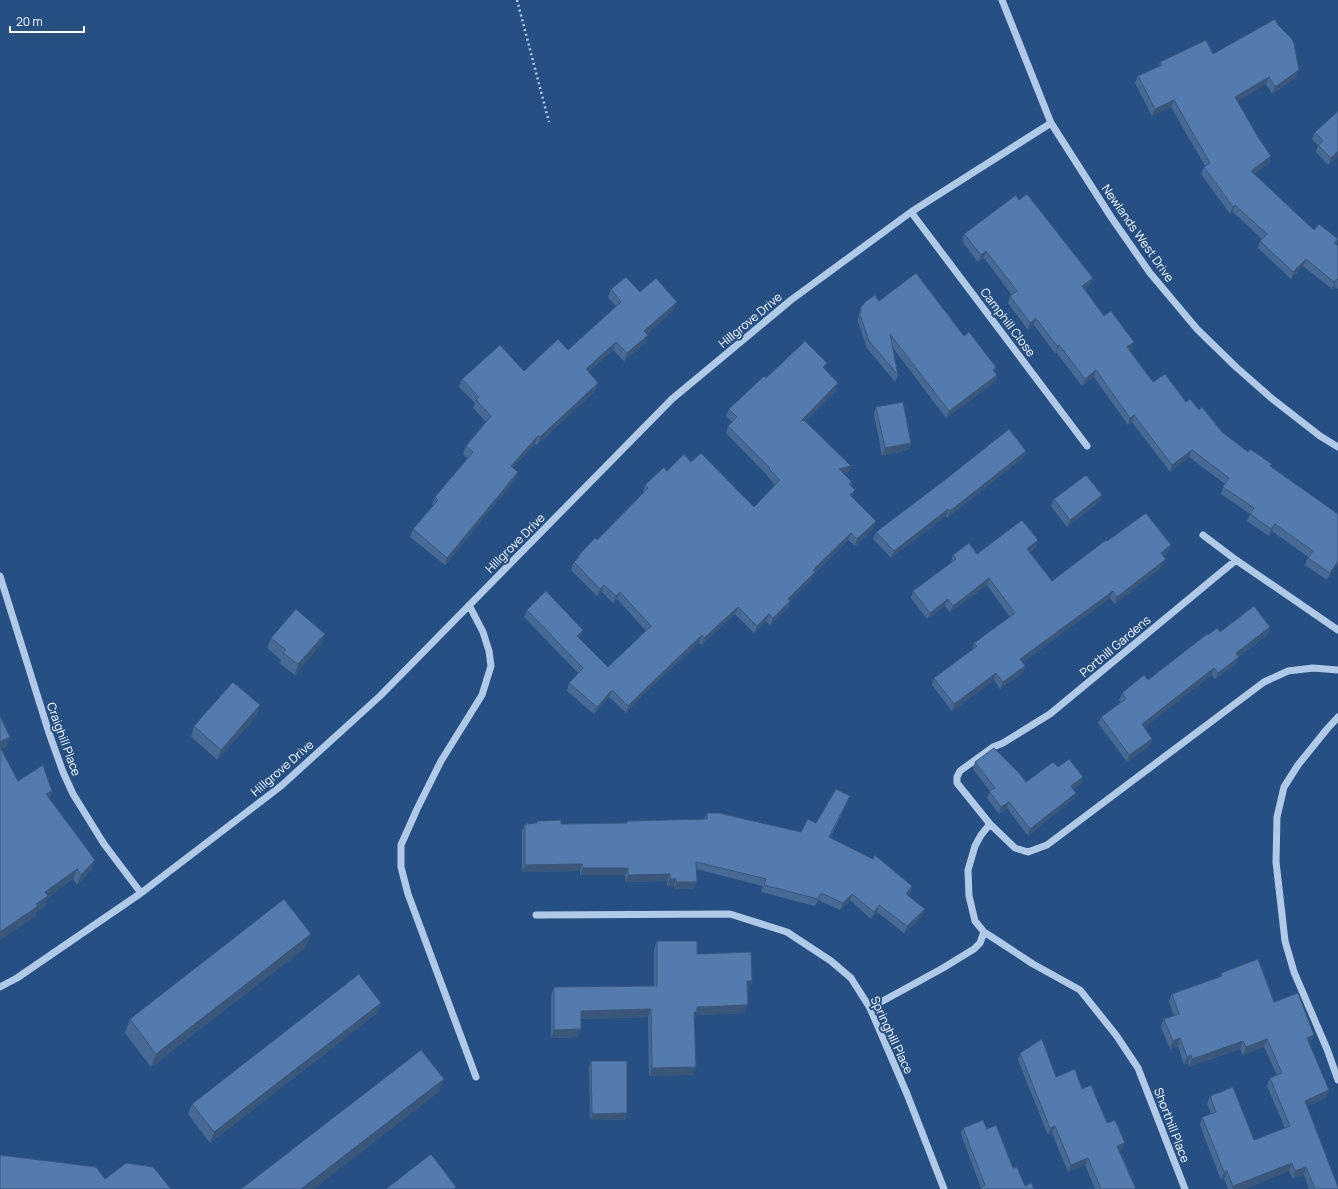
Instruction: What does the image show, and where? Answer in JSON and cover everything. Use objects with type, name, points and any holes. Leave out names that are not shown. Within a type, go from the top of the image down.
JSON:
[{"type":"street","name":"Newlands West Drive","points":[[1002,0],[1051,123],[1111,217],[1150,274],[1197,328],[1236,367],[1270,397],[1320,436],[1338,447]]},
{"type":"street","name":"Hillgrove Drive","points":[[0,987],[17,978],[141,893],[281,786],[380,696],[672,399],[791,300],[911,212],[1051,123]]},
{"type":"street","name":"Camphill Close","points":[[911,212],[1087,446]]},
{"type":"street","points":[[1203,535],[1236,560],[1338,630]]},
{"type":"street","name":"Porthill Gardens","points":[[990,824],[957,783],[957,778],[960,771],[993,747],[1050,714],[1236,560]]},
{"type":"street","name":"Craighill Place","points":[[0,576],[49,733],[63,772],[73,794],[104,844],[141,893]]},
{"type":"street","points":[[470,605],[483,632],[489,652],[491,666],[482,695],[441,761],[417,808],[401,845],[401,867],[408,894],[476,1077]]},
{"type":"street","points":[[870,1008],[943,968],[974,949],[980,943],[984,932],[975,921],[969,896],[968,876],[970,860],[975,846],[981,835],[990,824],[1015,848],[1022,851],[1028,852],[1047,845],[1264,682],[1288,672],[1313,668],[1338,670]]},
{"type":"street","points":[[1338,717],[1298,765],[1284,787],[1277,817],[1276,862],[1286,947],[1294,972],[1328,1049],[1338,1080]]},
{"type":"street","name":"Springhill Place","points":[[536,915],[730,914],[787,932],[831,961],[851,978],[870,1008],[907,1094],[944,1189]]},
{"type":"street","name":"Shorthill Place","points":[[984,932],[1033,964],[1080,990],[1116,1035],[1138,1068],[1185,1189]]},
{"type":"path","points":[[517,0],[550,122]]},
{"type":"building","points":[[1275,19],[1278,25],[1294,43],[1299,70],[1275,87],[1269,77],[1235,97],[1258,137],[1271,156],[1251,171],[1314,230],[1319,224],[1338,239],[1334,243],[1338,246],[1338,280],[1337,279],[1334,282],[1306,259],[1293,272],[1260,241],[1267,234],[1235,205],[1233,207],[1204,167],[1210,163],[1174,100],[1155,109],[1138,76],[1162,65],[1160,62],[1206,40],[1213,54]]},
{"type":"building","points":[[1338,111],[1338,151],[1331,158],[1318,145],[1323,141],[1315,132]]},
{"type":"building","points":[[1027,194],[1093,278],[1082,286],[1104,316],[1111,311],[1134,342],[1127,347],[1153,382],[1165,374],[1186,402],[1190,399],[1199,410],[1202,407],[1222,432],[1248,452],[1250,449],[1272,464],[1270,466],[1338,514],[1338,561],[1330,573],[1308,558],[1313,551],[1275,524],[1271,529],[1250,514],[1254,508],[1223,487],[1229,478],[1192,450],[1172,465],[1134,415],[1130,418],[1096,370],[1085,379],[1036,318],[1030,323],[1010,296],[1017,291],[986,251],[981,255],[964,234],[1016,195],[1019,200]]},
{"type":"building","points":[[916,273],[964,336],[969,332],[996,367],[993,370],[997,375],[949,411],[890,334],[898,375],[869,341],[860,315],[861,307],[865,302],[875,295],[879,301]]},
{"type":"building","points":[[626,277],[640,292],[656,278],[677,302],[644,331],[648,335],[627,353],[616,342],[586,369],[598,383],[540,437],[538,436],[511,466],[518,472],[447,558],[413,529],[438,500],[435,497],[473,452],[466,446],[491,416],[476,400],[479,397],[462,379],[500,345],[524,371],[558,339],[568,350],[621,302],[611,289]]},
{"type":"building","points":[[805,341],[827,363],[823,367],[838,383],[801,421],[804,420],[851,466],[839,469],[852,482],[849,484],[855,490],[850,495],[876,521],[857,539],[851,533],[813,570],[815,572],[788,599],[790,601],[773,618],[769,614],[757,626],[738,607],[704,638],[702,635],[628,706],[612,690],[597,707],[569,683],[583,668],[527,610],[546,591],[583,630],[577,636],[608,667],[651,626],[620,592],[616,596],[604,585],[600,589],[574,562],[595,538],[597,540],[648,488],[645,485],[664,467],[667,471],[684,454],[691,462],[701,453],[754,507],[780,480],[728,426],[737,417],[729,409],[764,376],[766,378]]},
{"type":"building","points":[[903,402],[911,443],[885,448],[876,407]]},
{"type":"building","points":[[1009,429],[1026,451],[950,511],[948,509],[894,551],[876,532],[946,479]]},
{"type":"building","points":[[1086,475],[1102,495],[1070,520],[1054,499]]},
{"type":"building","points":[[1146,513],[1171,545],[1161,553],[1166,559],[1117,597],[1113,591],[1020,659],[1025,666],[1003,682],[996,673],[954,704],[934,678],[977,646],[974,643],[1015,613],[989,578],[953,606],[948,599],[930,613],[913,591],[956,559],[953,555],[969,543],[977,554],[1022,520],[1038,540],[1027,549],[1052,581],[1106,540],[1107,541]]},
{"type":"building","points":[[1254,606],[1270,627],[1236,653],[1239,657],[1218,673],[1214,668],[1142,724],[1152,739],[1129,755],[1101,717],[1126,699],[1122,693],[1144,675],[1148,680],[1207,634],[1208,635],[1217,628],[1220,632]]},
{"type":"building","points":[[296,609],[325,634],[298,664],[283,653],[286,650],[271,638]]},
{"type":"building","points":[[233,682],[260,705],[221,750],[194,726]]},
{"type":"building","points":[[0,716],[10,737],[0,742]]},
{"type":"building","points":[[0,747],[18,781],[43,765],[52,791],[46,794],[95,860],[81,875],[77,869],[45,892],[48,896],[36,904],[38,906],[0,932]]},
{"type":"building","points":[[994,748],[1026,782],[1053,762],[1058,767],[1069,759],[1083,777],[1071,786],[1076,793],[1030,829],[1009,802],[1001,807],[989,791],[995,788],[975,762]]},
{"type":"building","points":[[836,789],[850,796],[829,837],[873,859],[875,855],[912,886],[906,894],[925,909],[907,926],[879,905],[874,912],[852,894],[843,903],[821,893],[818,899],[764,885],[766,879],[696,862],[697,882],[676,882],[676,879],[670,879],[670,874],[628,875],[628,868],[583,868],[582,864],[525,865],[525,824],[537,823],[537,821],[561,820],[561,824],[627,823],[627,821],[707,819],[707,813],[719,813],[801,832],[808,819],[816,823]]},
{"type":"building","points":[[284,899],[311,934],[156,1054],[130,1019]]},
{"type":"building","points":[[657,941],[697,941],[697,954],[751,952],[752,981],[747,981],[748,1005],[697,1007],[697,1012],[694,1012],[696,1067],[652,1068],[651,1009],[581,1011],[581,1029],[554,1030],[554,987],[657,986]]},
{"type":"building","points":[[1258,959],[1274,1002],[1298,993],[1314,1035],[1307,1038],[1329,1090],[1305,1101],[1338,1189],[1315,1189],[1306,1167],[1295,1171],[1292,1163],[1233,1186],[1227,1171],[1224,1172],[1202,1117],[1216,1112],[1210,1096],[1233,1087],[1254,1140],[1290,1126],[1270,1078],[1282,1073],[1267,1039],[1246,1047],[1243,1041],[1192,1059],[1191,1055],[1187,1057],[1180,1038],[1173,1041],[1164,1019],[1179,1014],[1172,994],[1222,976],[1221,973]]},
{"type":"building","points":[[359,974],[381,1003],[214,1132],[192,1104]]},
{"type":"building","points":[[1042,1039],[1056,1077],[1075,1069],[1082,1089],[1091,1085],[1107,1123],[1115,1120],[1125,1143],[1117,1146],[1136,1189],[1101,1189],[1088,1158],[1071,1165],[1055,1126],[1050,1128],[1020,1053]]},
{"type":"building","points":[[421,1050],[444,1079],[301,1189],[241,1189]]},
{"type":"building","points":[[591,1061],[627,1061],[627,1113],[592,1114]]},
{"type":"building","points":[[983,1120],[987,1129],[996,1125],[1013,1168],[1017,1167],[1025,1186],[1031,1183],[1034,1189],[982,1189],[981,1187],[985,1185],[963,1128]]},
{"type":"building","points":[[431,1154],[456,1187],[454,1189],[386,1189]]},
{"type":"building","points":[[0,1155],[96,1167],[105,1179],[126,1163],[153,1167],[171,1189],[0,1189]]}]
